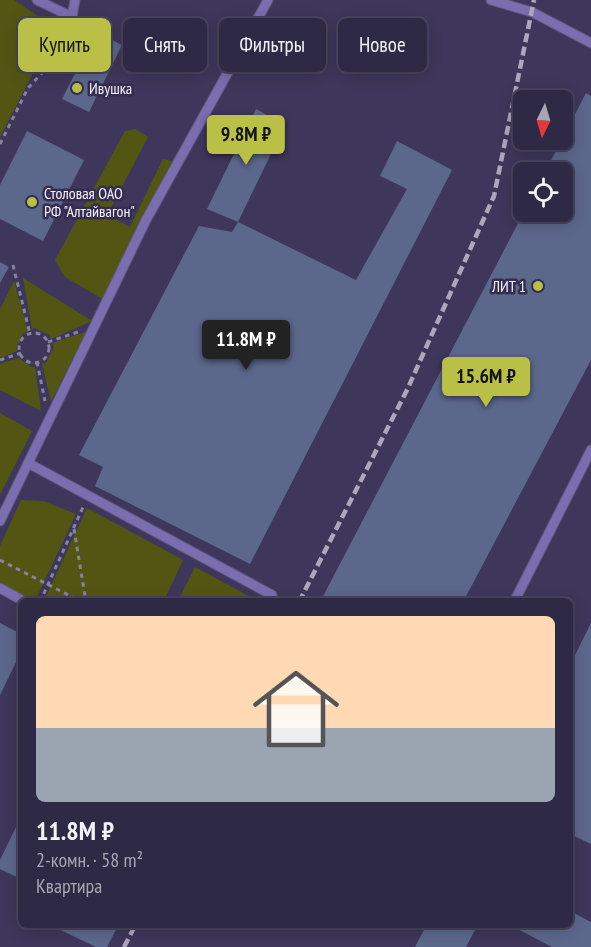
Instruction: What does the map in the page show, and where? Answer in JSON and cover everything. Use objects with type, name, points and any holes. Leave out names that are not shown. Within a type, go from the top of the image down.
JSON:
[{"type":"lane","points":[[37,0],[72,17],[75,0]]},
{"type":"lane","points":[[0,521],[146,220],[268,0]]},
{"type":"lane","points":[[491,0],[532,12],[591,44]]},
{"type":"lane","points":[[516,598],[591,450]]},
{"type":"lane","points":[[28,463],[272,595],[270,598]]},
{"type":"lane","points":[[0,588],[18,598]]},
{"type":"path","points":[[0,144],[28,88],[42,72]]},
{"type":"path","points":[[13,265],[30,334]]},
{"type":"path","points":[[48,342],[94,326]]},
{"type":"path","points":[[30,334],[42,335],[48,342],[46,356],[37,362],[29,361],[21,353],[21,341],[30,334]]},
{"type":"path","points":[[0,360],[21,353]]},
{"type":"path","points":[[37,362],[49,420]]},
{"type":"path","points":[[42,598],[88,496]]},
{"type":"path","points":[[74,527],[83,598]]},
{"type":"path","points":[[0,560],[75,598]]},
{"type":"shaded area","points":[[0,0],[14,0],[41,18],[18,18],[18,72],[33,72],[0,137]]},
{"type":"shaded area","points":[[135,129],[148,137],[107,215],[130,227],[163,159],[172,161],[104,300],[65,277],[55,260],[125,131]]},
{"type":"shaded area","points":[[23,278],[92,321],[51,339],[49,335],[35,328],[32,329]]},
{"type":"shaded area","points":[[14,281],[28,332],[23,333],[16,348],[17,351],[0,358],[0,309]]},
{"type":"shaded area","points":[[86,332],[51,402],[42,364],[46,363],[54,347],[52,343]]},
{"type":"shaded area","points":[[19,358],[31,367],[35,367],[41,411],[0,390],[0,364]]},
{"type":"shaded area","points":[[0,413],[32,431],[0,495]]},
{"type":"shaded area","points":[[21,500],[43,501],[76,514],[36,598],[29,598],[0,584],[0,546]]},
{"type":"shaded area","points":[[87,508],[183,560],[165,598],[45,598]]},
{"type":"shaded area","points":[[195,567],[252,598],[180,598]]},
{"type":"building","points":[[111,40],[122,45],[111,67]]},
{"type":"building","points":[[76,72],[109,72],[89,112],[62,99]]},
{"type":"building","name":"ЛИТ 1","points":[[586,93],[591,96],[591,360],[465,598],[322,598],[519,222],[573,222],[573,162],[550,162],[556,150],[573,150],[573,118]]},
{"type":"building","points":[[256,109],[285,125],[238,222],[207,209]]},
{"type":"building","name":"Столовая ОАО РФ \"Алтайвагон\"","points":[[27,131],[84,160],[43,241],[0,219],[0,185]]},
{"type":"building","points":[[397,141],[452,170],[250,564],[95,486],[103,467],[79,455],[199,226],[232,232],[238,222],[356,280],[407,189],[380,176]]},
{"type":"building","points":[[0,262],[9,267],[0,283]]},
{"type":"building","points":[[0,623],[18,632],[18,658],[0,695]]},
{"type":"building","points":[[591,623],[591,844],[573,835],[573,659]]},
{"type":"building","points":[[18,823],[18,878],[0,869],[0,860]]},
{"type":"building","points":[[573,913],[591,922],[591,947],[552,947],[516,928],[573,928]]},
{"type":"building","points":[[56,928],[117,928],[107,947],[96,947]]},
{"type":"building","points":[[425,928],[476,928],[466,947],[415,947]]},
{"type":"railway","points":[[301,598],[407,390],[494,196],[534,0]]},
{"type":"railway","points":[[124,947],[134,928]]},
{"type":"place","name":"Ивушка","points":[[77,88]]},
{"type":"place","name":"Столовая ОАО РФ \"Алтайвагон\"","points":[[32,202]]},
{"type":"place","name":"ЛИТ 1","points":[[538,286]]}]
